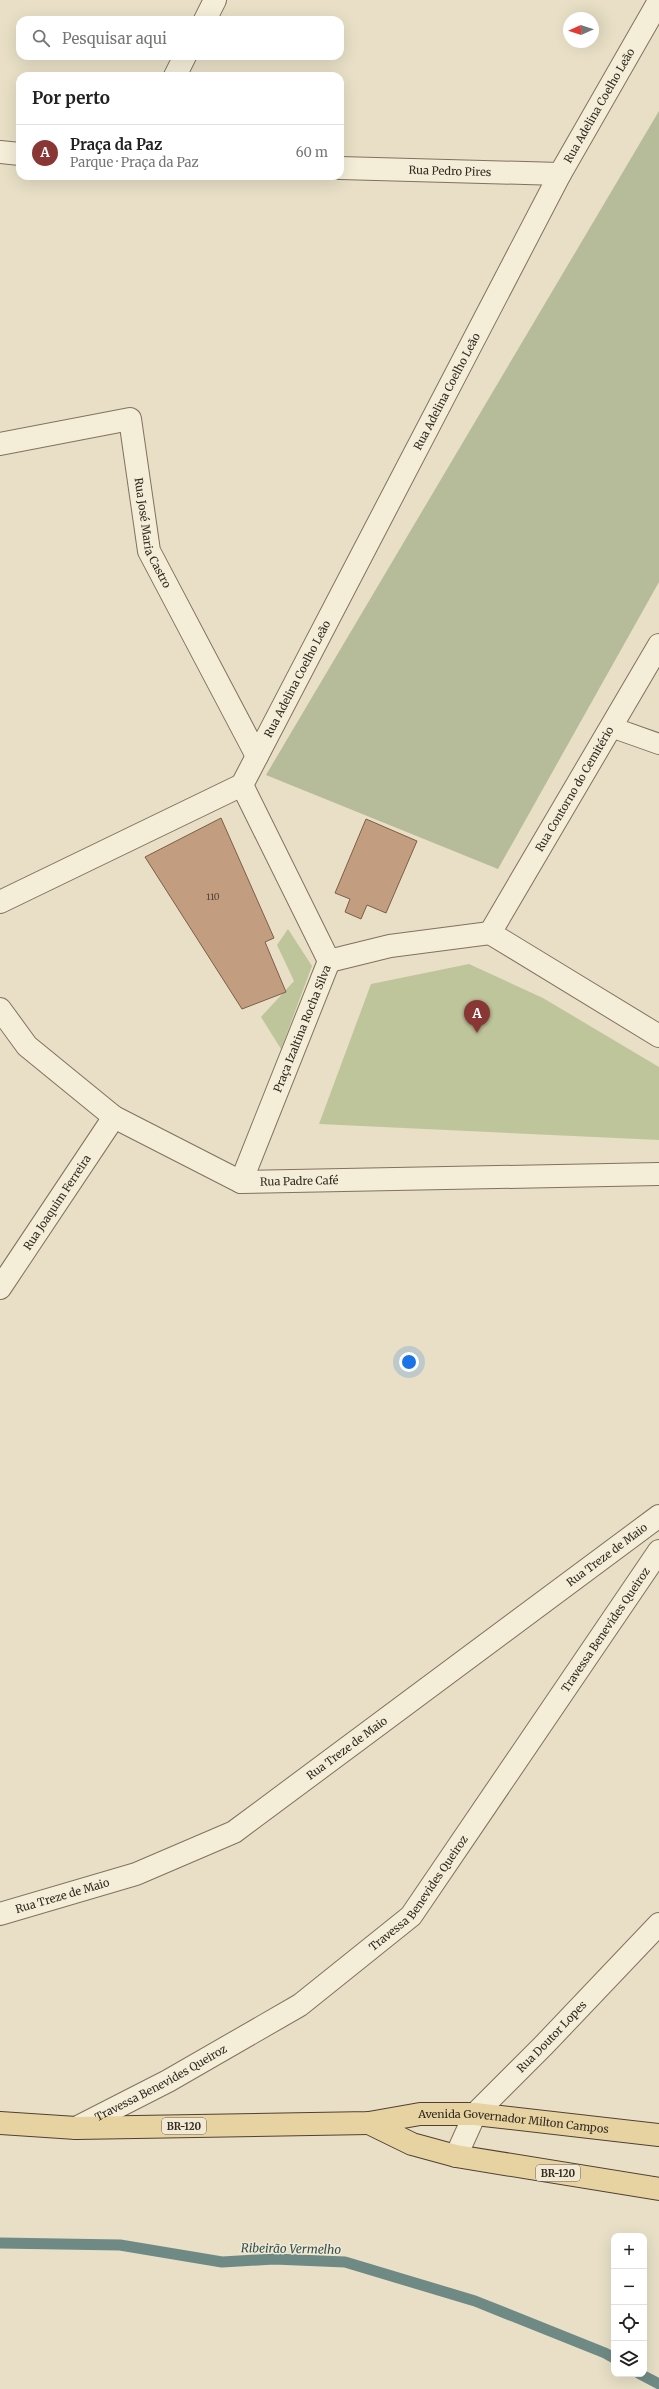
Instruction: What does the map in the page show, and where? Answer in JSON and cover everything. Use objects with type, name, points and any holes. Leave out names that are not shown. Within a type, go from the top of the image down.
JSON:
[{"type":"main road","name":"Avenida Governador Milton Campos","points":[[0,2123],[76,2128],[369,2123],[420,2114],[475,2114],[659,2135]]},
{"type":"main road","name":"Avenida Governador Milton Campos","points":[[369,2123],[412,2144],[456,2156],[659,2189]]},
{"type":"street","points":[[206,16],[215,0]]},
{"type":"street","name":"Rua Adelina Coelho Leão","points":[[242,785],[560,174],[659,1]]},
{"type":"street","points":[[177,72],[183,60]]},
{"type":"street","points":[[0,152],[16,154]]},
{"type":"street","name":"Rua Pedro Pires","points":[[344,168],[560,174]]},
{"type":"street","name":"Rua José Maria Castro","points":[[0,444],[130,419],[149,551],[257,756]]},
{"type":"street","name":"Rua Contorno do Cemitério","points":[[490,933],[659,645]]},
{"type":"street","points":[[0,902],[242,785],[329,961]]},
{"type":"street","points":[[490,933],[659,1036]]},
{"type":"street","name":"Praça Izaltina Rocha Silva","points":[[241,1182],[329,961],[390,946],[490,933]]},
{"type":"street","name":"Rua Padre Café","points":[[0,1009],[27,1046],[114,1116],[241,1182],[659,1174]]},
{"type":"street","name":"Rua Joaquim Ferreira","points":[[0,1288],[114,1116]]},
{"type":"street","name":"Rua Treze de Maio","points":[[0,1914],[136,1874],[234,1832],[659,1516]]},
{"type":"street","name":"Travessa Benevides Queiroz","points":[[76,2128],[168,2081],[300,2005],[411,1916],[659,1551]]},
{"type":"street","name":"Rua Doutor Lopes","points":[[456,2156],[475,2114],[544,2046],[659,1924]]},
{"type":"lane","points":[[611,727],[659,744]]},
{"type":"green space","points":[[659,111],[659,582],[498,869],[266,775]]},
{"type":"green space","points":[[288,929],[312,966],[281,1049],[261,1017],[294,981],[277,945]]},
{"type":"green space","points":[[469,964],[543,998],[659,1067],[659,1140],[319,1124],[371,984]]},
{"type":"building","points":[[221,818],[274,938],[265,942],[286,992],[242,1009],[145,857]]},
{"type":"building","points":[[366,819],[417,841],[386,913],[367,905],[361,919],[345,912],[350,899],[335,893]]},
{"type":"waterway","name":"Ribeirão Vermelho","points":[[0,2243],[120,2245],[222,2262],[274,2259],[345,2262],[475,2301],[611,2356]]},
{"type":"waterway","name":"Ribeirão Vermelho","points":[[646,2377],[659,2384]]},
{"type":"place","name":"Praça da Paz","points":[[477,1033]]}]
